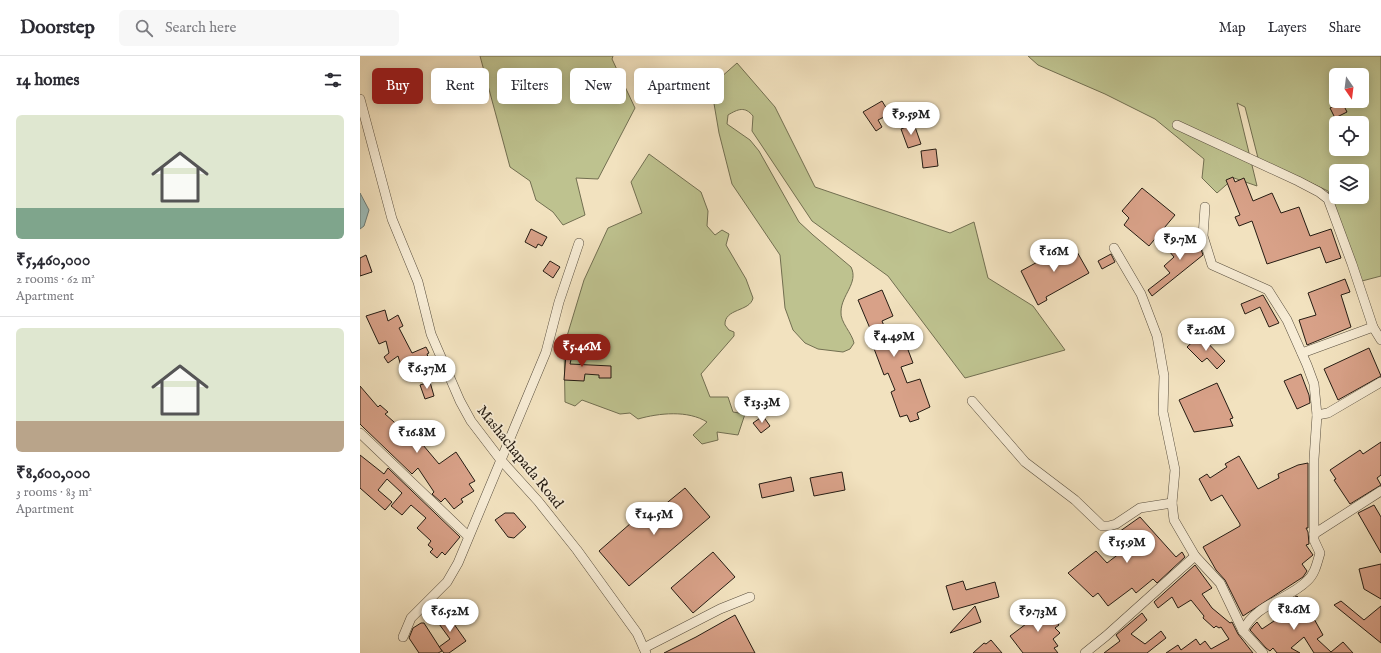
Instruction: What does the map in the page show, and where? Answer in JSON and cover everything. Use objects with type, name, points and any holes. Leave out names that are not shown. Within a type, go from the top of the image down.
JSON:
[{"type":"street","name":"Mashachapada Road","points":[[360,99],[392,219],[418,282],[431,334],[460,401],[471,421],[500,459],[538,501],[577,550],[637,633],[645,650]]},
{"type":"street","points":[[1177,125],[1298,181],[1319,192],[1328,199],[1373,327],[1381,340]]},
{"type":"street","points":[[1205,207],[1203,236],[1212,265],[1268,290],[1287,320],[1302,353],[1314,384],[1317,415],[1314,459],[1314,540],[1320,553],[1315,570],[1307,581],[1293,592],[1268,605],[1247,623],[1243,631]]},
{"type":"street","points":[[403,637],[411,618],[447,582],[458,563],[500,459],[546,352],[559,302],[579,243]]},
{"type":"street","points":[[1114,248],[1141,294],[1158,336],[1164,376],[1164,412],[1175,470],[1172,512],[1177,528],[1195,556],[1220,583],[1243,631],[1261,653]]},
{"type":"street","points":[[1302,353],[1373,327]]},
{"type":"street","points":[[1317,415],[1328,413],[1381,382]]},
{"type":"street","points":[[972,401],[1025,462],[1075,500],[1102,526],[1116,524],[1140,508],[1172,503]]},
{"type":"street","points":[[360,433],[468,536]]},
{"type":"street","points":[[1314,534],[1381,491]]},
{"type":"street","points":[[1085,653],[1195,556]]},
{"type":"street","points":[[645,650],[720,609],[750,597]]},
{"type":"green space","points":[[480,56],[613,56],[612,59],[616,68],[570,68],[570,104],[626,104],[626,89],[635,108],[598,179],[576,178],[585,215],[563,225],[553,212],[536,200],[530,181],[510,167],[489,89],[489,68],[483,68]]},
{"type":"green space","points":[[1028,56],[1381,56],[1381,276],[1362,281],[1333,204],[1369,204],[1369,164],[1329,164],[1329,194],[1328,191],[1258,158],[1245,107],[1237,103],[1257,186],[1234,178],[1217,193],[1202,178],[1204,159],[1155,119],[1105,94],[1038,65]]},
{"type":"green space","points":[[737,63],[775,107],[815,187],[950,233],[974,222],[988,278],[1033,306],[1065,350],[965,378],[888,276],[812,221],[752,131],[753,116],[747,111],[738,110],[728,115],[727,124],[750,140],[759,151],[799,222],[851,267],[853,273],[853,278],[841,312],[842,320],[854,343],[850,349],[843,352],[818,349],[805,343],[793,330],[785,308],[780,255],[732,184],[719,133],[714,104],[724,104],[724,74]]},
{"type":"green space","points":[[649,154],[701,192],[708,211],[707,226],[715,235],[722,230],[729,234],[726,245],[746,279],[753,298],[747,306],[733,313],[726,320],[725,325],[729,330],[734,332],[734,336],[701,374],[710,397],[728,397],[733,412],[745,414],[738,435],[717,432],[718,440],[702,444],[693,435],[707,422],[699,418],[682,414],[664,414],[638,419],[630,413],[620,414],[582,400],[575,406],[565,402],[564,346],[584,280],[608,228],[642,213],[631,182]]},
{"type":"water","points":[[360,193],[369,210],[364,226],[360,229]]},
{"type":"building","points":[[882,101],[890,114],[878,120],[882,127],[876,131],[863,112]]},
{"type":"building","points":[[1330,108],[1345,108],[1347,112],[1339,116],[1334,116]]},
{"type":"building","points":[[914,124],[921,144],[908,148],[901,129]]},
{"type":"building","points":[[936,149],[938,166],[923,168],[921,151]]},
{"type":"building","points":[[1233,177],[1235,182],[1244,178],[1253,201],[1272,193],[1281,213],[1299,207],[1310,236],[1331,229],[1341,258],[1326,263],[1320,247],[1267,264],[1252,221],[1239,226],[1235,217],[1240,215],[1226,180]]},
{"type":"building","points":[[1142,188],[1175,215],[1149,246],[1124,225],[1129,218],[1122,211]]},
{"type":"building","points":[[531,229],[547,237],[542,246],[538,244],[536,248],[525,242]]},
{"type":"building","points":[[1190,234],[1200,246],[1203,255],[1152,296],[1148,290],[1170,273],[1164,266],[1174,257],[1169,251]]},
{"type":"building","points":[[1072,243],[1089,273],[1046,297],[1047,300],[1038,305],[1021,271]]},
{"type":"building","points":[[1111,254],[1115,262],[1102,269],[1098,261]]},
{"type":"building","points":[[366,255],[372,272],[360,276],[360,258]]},
{"type":"building","points":[[550,261],[560,267],[553,278],[543,271]]},
{"type":"building","points":[[1345,279],[1350,292],[1341,295],[1351,327],[1307,345],[1299,320],[1316,315],[1308,293]]},
{"type":"building","points":[[882,290],[893,316],[882,321],[889,338],[902,334],[913,363],[901,367],[907,383],[920,379],[930,407],[917,413],[919,419],[910,422],[907,415],[900,417],[891,392],[895,390],[888,373],[884,375],[873,346],[877,345],[858,300]]},
{"type":"building","points":[[1263,295],[1279,323],[1269,327],[1260,307],[1245,314],[1241,304]]},
{"type":"building","points":[[385,310],[388,321],[398,315],[403,326],[399,328],[412,353],[426,347],[429,353],[427,354],[428,357],[425,358],[426,361],[413,368],[412,366],[402,369],[398,356],[388,363],[384,357],[389,353],[386,341],[379,344],[366,316]]},
{"type":"building","points":[[1200,335],[1225,361],[1217,369],[1207,358],[1202,362],[1187,347]]},
{"type":"building","points":[[563,345],[574,347],[570,364],[611,366],[611,378],[599,378],[599,375],[585,374],[584,381],[564,380],[566,354],[561,353]]},
{"type":"building","points":[[1369,348],[1381,376],[1338,400],[1324,369]]},
{"type":"building","points":[[1301,374],[1309,395],[1310,403],[1297,409],[1284,381]]},
{"type":"building","points":[[430,382],[434,396],[425,399],[420,385]]},
{"type":"building","points":[[1217,383],[1233,418],[1230,419],[1233,426],[1194,432],[1179,400]]},
{"type":"building","points":[[360,386],[378,407],[380,405],[388,412],[385,414],[403,430],[407,426],[439,464],[456,452],[475,481],[469,484],[474,491],[461,499],[463,502],[454,509],[445,498],[441,502],[432,494],[434,492],[418,468],[412,474],[360,424]]},
{"type":"building","points":[[763,416],[770,426],[761,433],[753,423]]},
{"type":"building","points":[[1381,442],[1381,475],[1377,478],[1381,485],[1350,504],[1334,480],[1336,479],[1330,470],[1360,450],[1363,454]]},
{"type":"building","points":[[360,455],[384,474],[388,468],[460,537],[445,555],[442,552],[437,558],[430,552],[433,549],[428,545],[431,541],[417,528],[426,518],[411,505],[402,515],[391,506],[402,493],[387,479],[378,490],[392,502],[385,510],[360,488]]},
{"type":"building","points":[[1239,456],[1258,489],[1279,478],[1278,474],[1298,465],[1308,463],[1308,528],[1306,528],[1308,532],[1309,544],[1306,545],[1313,555],[1302,564],[1307,571],[1303,577],[1243,616],[1225,580],[1216,570],[1203,547],[1240,526],[1240,524],[1222,495],[1211,501],[1199,479],[1207,474],[1210,478],[1227,467],[1225,464]]},
{"type":"building","points":[[842,472],[845,490],[814,496],[810,478]]},
{"type":"building","points":[[791,477],[794,491],[762,498],[759,484]]},
{"type":"building","points":[[685,488],[710,517],[629,586],[599,551],[647,509],[652,515]]},
{"type":"building","points":[[1374,505],[1381,517],[1381,553],[1358,513]]},
{"type":"building","points":[[505,513],[514,513],[526,527],[514,538],[508,537],[495,520]]},
{"type":"building","points":[[1140,517],[1176,557],[1182,552],[1185,557],[1157,583],[1153,579],[1136,593],[1132,588],[1108,606],[1098,593],[1093,597],[1068,573],[1096,551],[1107,563],[1120,553],[1109,539]]},
{"type":"building","points":[[713,552],[735,577],[693,613],[671,588]]},
{"type":"building","points":[[1381,564],[1381,599],[1364,589],[1359,569]]},
{"type":"building","points":[[1195,565],[1212,588],[1202,594],[1212,608],[1230,623],[1232,622],[1238,634],[1253,653],[1166,653],[1178,645],[1181,650],[1196,639],[1200,645],[1205,641],[1211,649],[1229,639],[1221,627],[1219,628],[1216,626],[1214,628],[1203,618],[1204,616],[1191,600],[1178,608],[1172,597],[1158,608],[1154,602]]},
{"type":"building","points":[[963,581],[966,590],[995,582],[999,597],[953,610],[946,586]]},
{"type":"building","points":[[1297,596],[1307,609],[1308,608],[1323,635],[1317,639],[1331,652],[1343,642],[1353,653],[1314,653],[1304,637],[1291,648],[1300,653],[1277,653],[1273,648],[1270,651],[1266,648],[1250,630],[1257,622],[1262,629],[1286,613],[1281,605]]},
{"type":"building","points":[[1341,601],[1364,620],[1381,606],[1381,643],[1334,605]]},
{"type":"building","points":[[1043,605],[1059,625],[1055,628],[1060,633],[1053,639],[1058,646],[1054,648],[1058,653],[1023,653],[1010,636],[1026,624],[1024,621]]},
{"type":"building","points":[[975,606],[981,622],[950,633]]},
{"type":"building","points":[[444,610],[466,641],[449,653],[444,653],[439,647],[450,639],[434,617]]},
{"type":"building","points":[[1142,613],[1147,620],[1131,634],[1145,644],[1161,631],[1166,638],[1147,653],[1104,653],[1120,641],[1116,635]]},
{"type":"building","points":[[735,615],[755,653],[664,653],[696,637]]},
{"type":"building","points":[[421,623],[424,623],[442,651],[438,653],[419,653],[409,638],[413,628]]},
{"type":"building","points":[[991,640],[1002,653],[973,653],[984,643],[986,644]]}]
